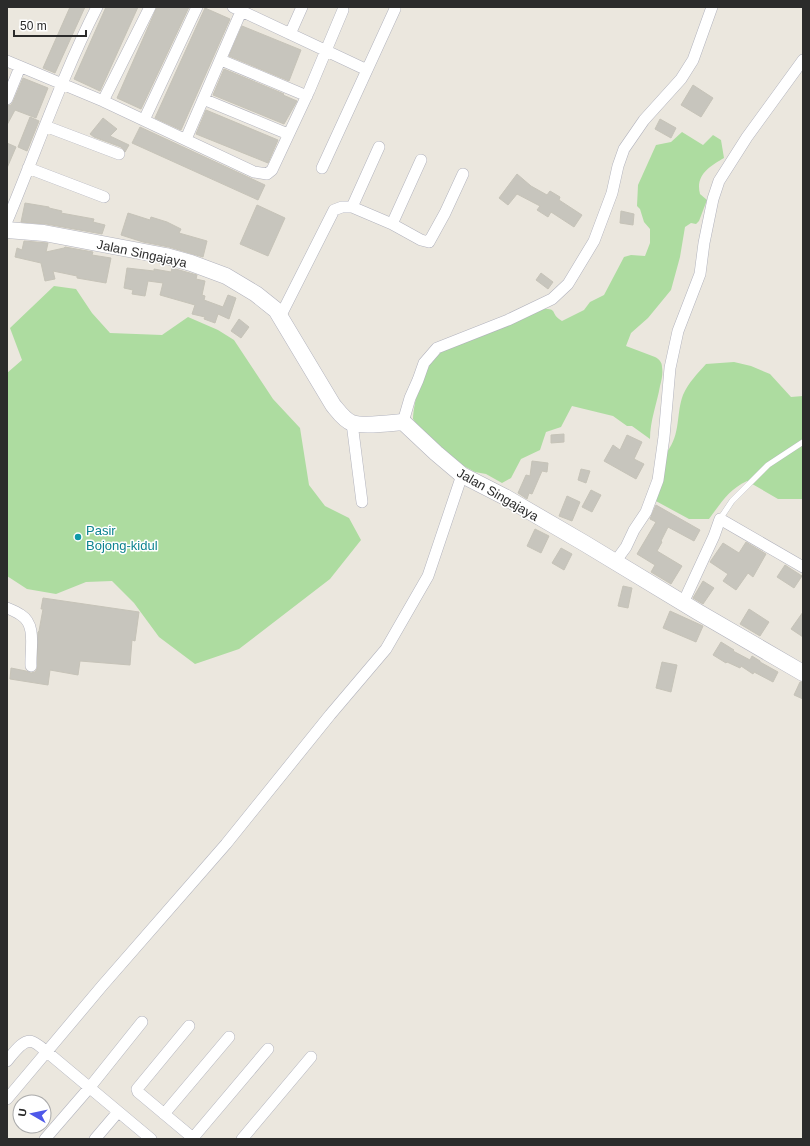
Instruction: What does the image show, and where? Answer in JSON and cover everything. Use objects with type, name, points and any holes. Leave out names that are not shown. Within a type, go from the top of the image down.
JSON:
[{"type":"street","points":[[7,220],[61,84],[78,44],[97,7]]},
{"type":"street","points":[[103,101],[150,7]]},
{"type":"street","points":[[144,120],[197,7]]},
{"type":"street","points":[[290,34],[302,7]]},
{"type":"street","points":[[362,502],[352,423],[382,424],[403,422],[410,398],[424,363],[437,348],[508,320],[552,299],[568,284],[594,240],[612,193],[618,166],[624,149],[644,120],[681,79],[693,60],[712,7]]},
{"type":"street","points":[[186,139],[221,60],[239,8],[367,70]]},
{"type":"street","points":[[322,168],[395,9]]},
{"type":"street","points":[[7,61],[103,101],[254,172],[267,174],[272,170],[307,96],[342,10]]},
{"type":"street","points":[[221,60],[307,96]]},
{"type":"street","points":[[615,562],[626,547],[634,530],[646,512],[658,480],[664,437],[670,368],[678,331],[700,274],[704,243],[713,198],[719,181],[740,147],[803,60]]},
{"type":"street","points":[[7,99],[20,67]]},
{"type":"street","points":[[203,99],[288,134]]},
{"type":"street","points":[[45,126],[119,154]]},
{"type":"street","points":[[352,207],[379,148]]},
{"type":"street","points":[[392,224],[421,160]]},
{"type":"street","points":[[28,168],[104,197]]},
{"type":"street","points":[[280,317],[334,210],[342,207],[352,207],[392,224],[420,240],[429,242],[445,213],[463,174]]},
{"type":"street","name":"Jalan Singajaya","points":[[7,230],[44,233],[166,256],[191,263],[226,276],[256,294],[276,310],[333,405],[352,423]]},
{"type":"street","name":"Jalan Singajaya","points":[[403,422],[462,475],[505,497],[803,673]]},
{"type":"street","points":[[7,1099],[102,986],[226,844],[330,715],[386,649],[428,576],[462,475]]},
{"type":"street","points":[[683,603],[714,536],[720,519],[803,567]]},
{"type":"street","points":[[7,608],[22,615],[28,621],[31,630],[31,666]]},
{"type":"street","points":[[45,1139],[90,1087],[142,1022]]},
{"type":"street","points":[[189,1026],[138,1089],[138,1092],[192,1139],[268,1049]]},
{"type":"street","points":[[164,1114],[229,1037]]},
{"type":"street","points":[[7,1060],[26,1042],[32,1042],[47,1052],[90,1087],[148,1138]]},
{"type":"street","points":[[242,1139],[311,1057]]},
{"type":"street","points":[[95,1139],[118,1112]]},
{"type":"lane","points":[[720,519],[732,501],[768,465],[803,442]]},
{"type":"green space","points":[[682,132],[703,145],[713,135],[721,140],[724,158],[709,168],[702,176],[699,187],[700,194],[707,200],[699,221],[696,224],[691,223],[685,227],[680,257],[671,290],[648,318],[631,333],[626,346],[655,357],[661,364],[662,378],[652,419],[650,439],[632,426],[627,426],[613,416],[572,406],[561,427],[546,432],[540,450],[521,459],[511,478],[502,483],[486,474],[475,472],[460,464],[427,438],[413,419],[415,403],[420,385],[431,361],[437,354],[446,348],[538,309],[552,310],[562,321],[584,310],[590,302],[604,295],[624,257],[631,255],[645,256],[650,243],[650,229],[644,222],[640,209],[637,206],[638,185],[656,145],[671,142]]},
{"type":"green space","points":[[54,286],[76,289],[92,313],[110,333],[162,335],[188,317],[218,330],[234,340],[273,399],[300,428],[309,485],[325,506],[349,518],[361,540],[330,579],[239,649],[195,664],[159,637],[134,603],[112,581],[86,582],[56,594],[27,589],[7,576],[7,373],[22,360],[10,328]]},
{"type":"green space","points":[[734,362],[751,366],[770,374],[791,397],[803,396],[803,499],[778,499],[747,481],[735,488],[721,502],[709,519],[689,519],[654,500],[667,452],[676,431],[683,395],[693,378],[706,364]]},
{"type":"building","points":[[70,7],[85,7],[55,73],[43,68]]},
{"type":"building","points":[[106,7],[138,7],[100,91],[74,79]]},
{"type":"building","points":[[157,7],[189,7],[141,109],[117,98]]},
{"type":"building","points":[[205,8],[230,19],[181,130],[155,118]]},
{"type":"building","points":[[242,26],[301,50],[289,81],[229,56]]},
{"type":"building","points":[[224,69],[297,101],[284,124],[213,95]]},
{"type":"building","points":[[23,78],[48,88],[36,118],[15,110],[7,125],[7,106],[11,105],[13,102]]},
{"type":"building","points":[[693,85],[713,98],[701,117],[681,105]]},
{"type":"building","points":[[206,110],[278,140],[268,163],[196,134]]},
{"type":"building","points":[[30,117],[39,121],[27,151],[18,147]]},
{"type":"building","points":[[103,118],[117,129],[110,136],[129,145],[125,152],[121,147],[94,137],[90,134]]},
{"type":"building","points":[[660,119],[676,128],[671,138],[655,129]]},
{"type":"building","points":[[140,127],[265,185],[258,200],[132,143]]},
{"type":"building","points":[[7,143],[16,147],[7,168]]},
{"type":"building","points":[[517,174],[531,186],[547,195],[550,191],[560,197],[559,200],[582,215],[574,227],[551,212],[548,217],[537,210],[540,206],[517,194],[508,205],[499,198]]},
{"type":"building","points":[[25,203],[49,207],[62,211],[61,213],[94,219],[93,222],[105,225],[102,234],[46,224],[21,222]]},
{"type":"building","points":[[257,205],[285,218],[268,256],[240,244]]},
{"type":"building","points":[[621,211],[634,214],[633,225],[620,223]]},
{"type":"building","points":[[128,213],[150,220],[151,217],[167,222],[181,229],[179,233],[207,241],[203,257],[121,235]]},
{"type":"building","points":[[24,241],[48,243],[46,252],[65,247],[93,252],[92,255],[111,258],[106,283],[77,278],[77,276],[53,271],[55,279],[45,281],[41,263],[15,257],[17,248],[22,250]]},
{"type":"building","points":[[127,268],[154,271],[154,269],[171,272],[172,268],[197,275],[196,279],[205,281],[202,295],[205,296],[204,300],[223,307],[228,295],[236,298],[229,319],[218,314],[215,323],[204,319],[205,317],[192,314],[195,305],[160,295],[163,283],[148,281],[145,296],[132,294],[133,290],[124,288]]},
{"type":"building","points":[[541,273],[553,282],[548,289],[536,280]]},
{"type":"building","points":[[239,319],[249,327],[241,338],[231,331]]},
{"type":"building","points":[[564,434],[564,442],[551,443],[551,435]]},
{"type":"building","points":[[627,435],[642,442],[634,459],[644,464],[636,479],[604,461],[613,445],[620,450]]},
{"type":"building","points":[[532,461],[548,463],[547,472],[542,471],[532,494],[529,493],[527,499],[518,493],[526,475],[530,476]]},
{"type":"building","points":[[581,469],[590,471],[586,483],[578,480]]},
{"type":"building","points":[[591,490],[601,495],[592,512],[582,507]]},
{"type":"building","points":[[567,496],[580,502],[572,521],[559,516]]},
{"type":"building","points":[[656,505],[700,530],[694,541],[668,527],[657,551],[682,566],[671,584],[651,572],[655,565],[637,554],[656,522],[650,519]]},
{"type":"building","points":[[535,529],[549,536],[541,553],[527,546]]},
{"type":"building","points":[[746,542],[766,554],[753,577],[748,573],[736,590],[723,581],[728,574],[710,562],[723,543],[739,553]]},
{"type":"building","points":[[561,548],[572,554],[564,570],[552,563]]},
{"type":"building","points":[[785,565],[802,576],[794,588],[777,577]]},
{"type":"building","points":[[703,581],[714,588],[703,604],[693,598]]},
{"type":"building","points":[[623,586],[632,588],[628,608],[618,606]]},
{"type":"building","points":[[43,598],[139,612],[135,641],[132,640],[130,665],[80,661],[78,675],[50,670],[48,685],[10,679],[11,668],[31,673],[35,672],[37,669],[38,632],[43,609],[41,609]]},
{"type":"building","points":[[749,609],[769,622],[760,636],[740,624]]},
{"type":"building","points":[[670,611],[703,626],[696,642],[663,628]]},
{"type":"building","points":[[803,612],[803,637],[791,629]]},
{"type":"building","points":[[721,642],[734,650],[733,651],[750,660],[752,656],[778,672],[773,682],[754,672],[753,674],[741,666],[740,668],[727,662],[726,663],[713,655]]},
{"type":"building","points":[[662,662],[677,665],[671,692],[656,688]]},
{"type":"building","points":[[800,682],[803,682],[803,699],[794,695]]},
{"type":"place","name":"Pasir Bojong-kidul","points":[[78,537]]}]
